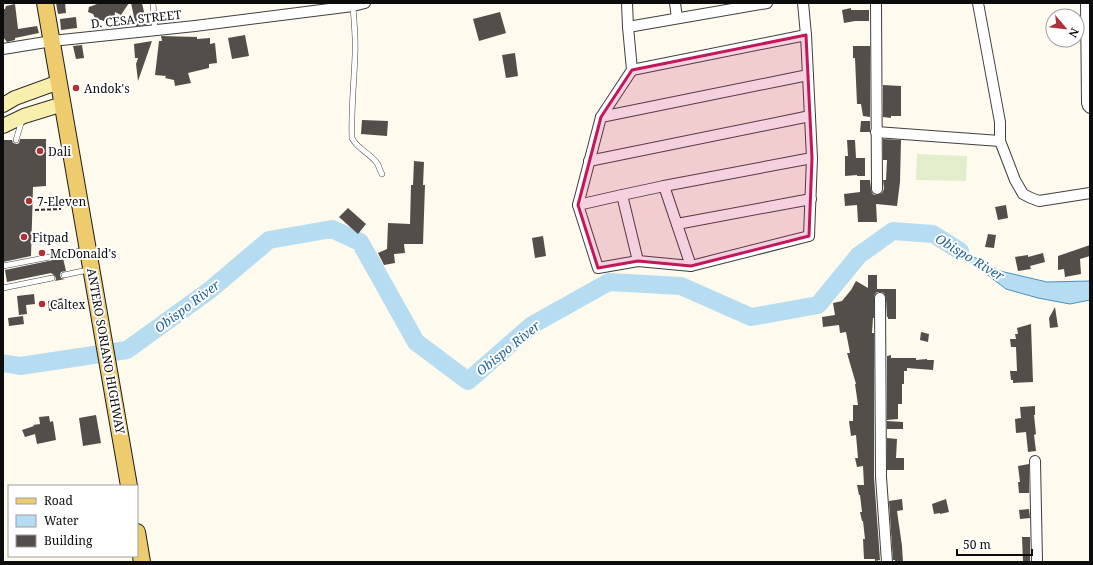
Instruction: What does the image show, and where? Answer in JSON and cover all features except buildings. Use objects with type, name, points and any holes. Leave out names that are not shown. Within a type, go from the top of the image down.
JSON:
[{"type":"main road","name":"ANTERO SORIANO HIGHWAY","points":[[45,3],[129,485]]},
{"type":"main road","points":[[138,538],[142,562]]},
{"type":"street","name":"D. CESA STREET","points":[[3,49],[52,41],[155,30],[365,3]]},
{"type":"street","points":[[627,3],[632,70],[601,117],[578,206],[598,268],[638,261],[691,266],[809,236],[812,158],[803,3]]},
{"type":"street","points":[[675,3],[677,18]]},
{"type":"street","points":[[628,27],[677,18],[718,7],[763,3]]},
{"type":"street","points":[[876,3],[877,189]]},
{"type":"street","points":[[978,3],[1000,122],[1000,141],[1014,180],[1023,194],[1039,201],[1090,193]]},
{"type":"street","points":[[1088,4],[1087,103],[1090,108]]},
{"type":"street","points":[[632,70],[806,35]]},
{"type":"street","points":[[601,117],[808,75]]},
{"type":"street","points":[[3,104],[59,82]]},
{"type":"street","points":[[3,126],[24,116],[63,104]]},
{"type":"street","points":[[589,161],[810,116]]},
{"type":"street","points":[[876,132],[1000,141]]},
{"type":"street","points":[[578,206],[664,186],[812,158]]},
{"type":"street","points":[[664,186],[691,266]]},
{"type":"street","points":[[622,195],[638,261]]},
{"type":"street","points":[[677,224],[811,199]]},
{"type":"street","points":[[880,298],[881,477],[887,562]]},
{"type":"street","points":[[1035,461],[1037,562]]},
{"type":"lane","points":[[153,3],[155,30]]},
{"type":"lane","points":[[353,4],[355,55],[352,102],[352,138],[354,142],[378,164],[382,174]]},
{"type":"lane","points":[[16,140],[24,116]]},
{"type":"lane","points":[[3,266],[89,250]]},
{"type":"lane","points":[[64,275],[92,270]]},
{"type":"lane","points":[[3,288],[52,278]]},
{"type":"path","points":[[35,210],[61,209]]},
{"type":"highlighted area","points":[[806,35],[812,158],[809,236],[691,266],[638,261],[598,268],[578,205],[601,117],[632,70]]},
{"type":"green space","points":[[917,154],[967,156],[966,181],[916,180]]},
{"type":"water","points":[[939,238],[1000,271],[1047,282],[1090,281],[1090,300],[1070,304],[1038,298],[1006,289]]},
{"type":"waterway","name":"Obispo River","points":[[3,363],[20,366],[127,350],[210,290],[269,240],[332,229],[360,242],[416,342],[468,381],[532,325],[609,282],[681,286],[751,317],[818,305],[859,255],[893,231],[933,234],[960,251]]},
{"type":"place","name":"Andok's","points":[[76,88]]},
{"type":"place","name":"Dali","points":[[40,151]]},
{"type":"place","name":"7-Eleven","points":[[29,201]]},
{"type":"place","name":"Fitpad","points":[[24,237]]},
{"type":"place","name":"McDonald's","points":[[42,253]]},
{"type":"place","name":"Caltex","points":[[42,304]]}]
